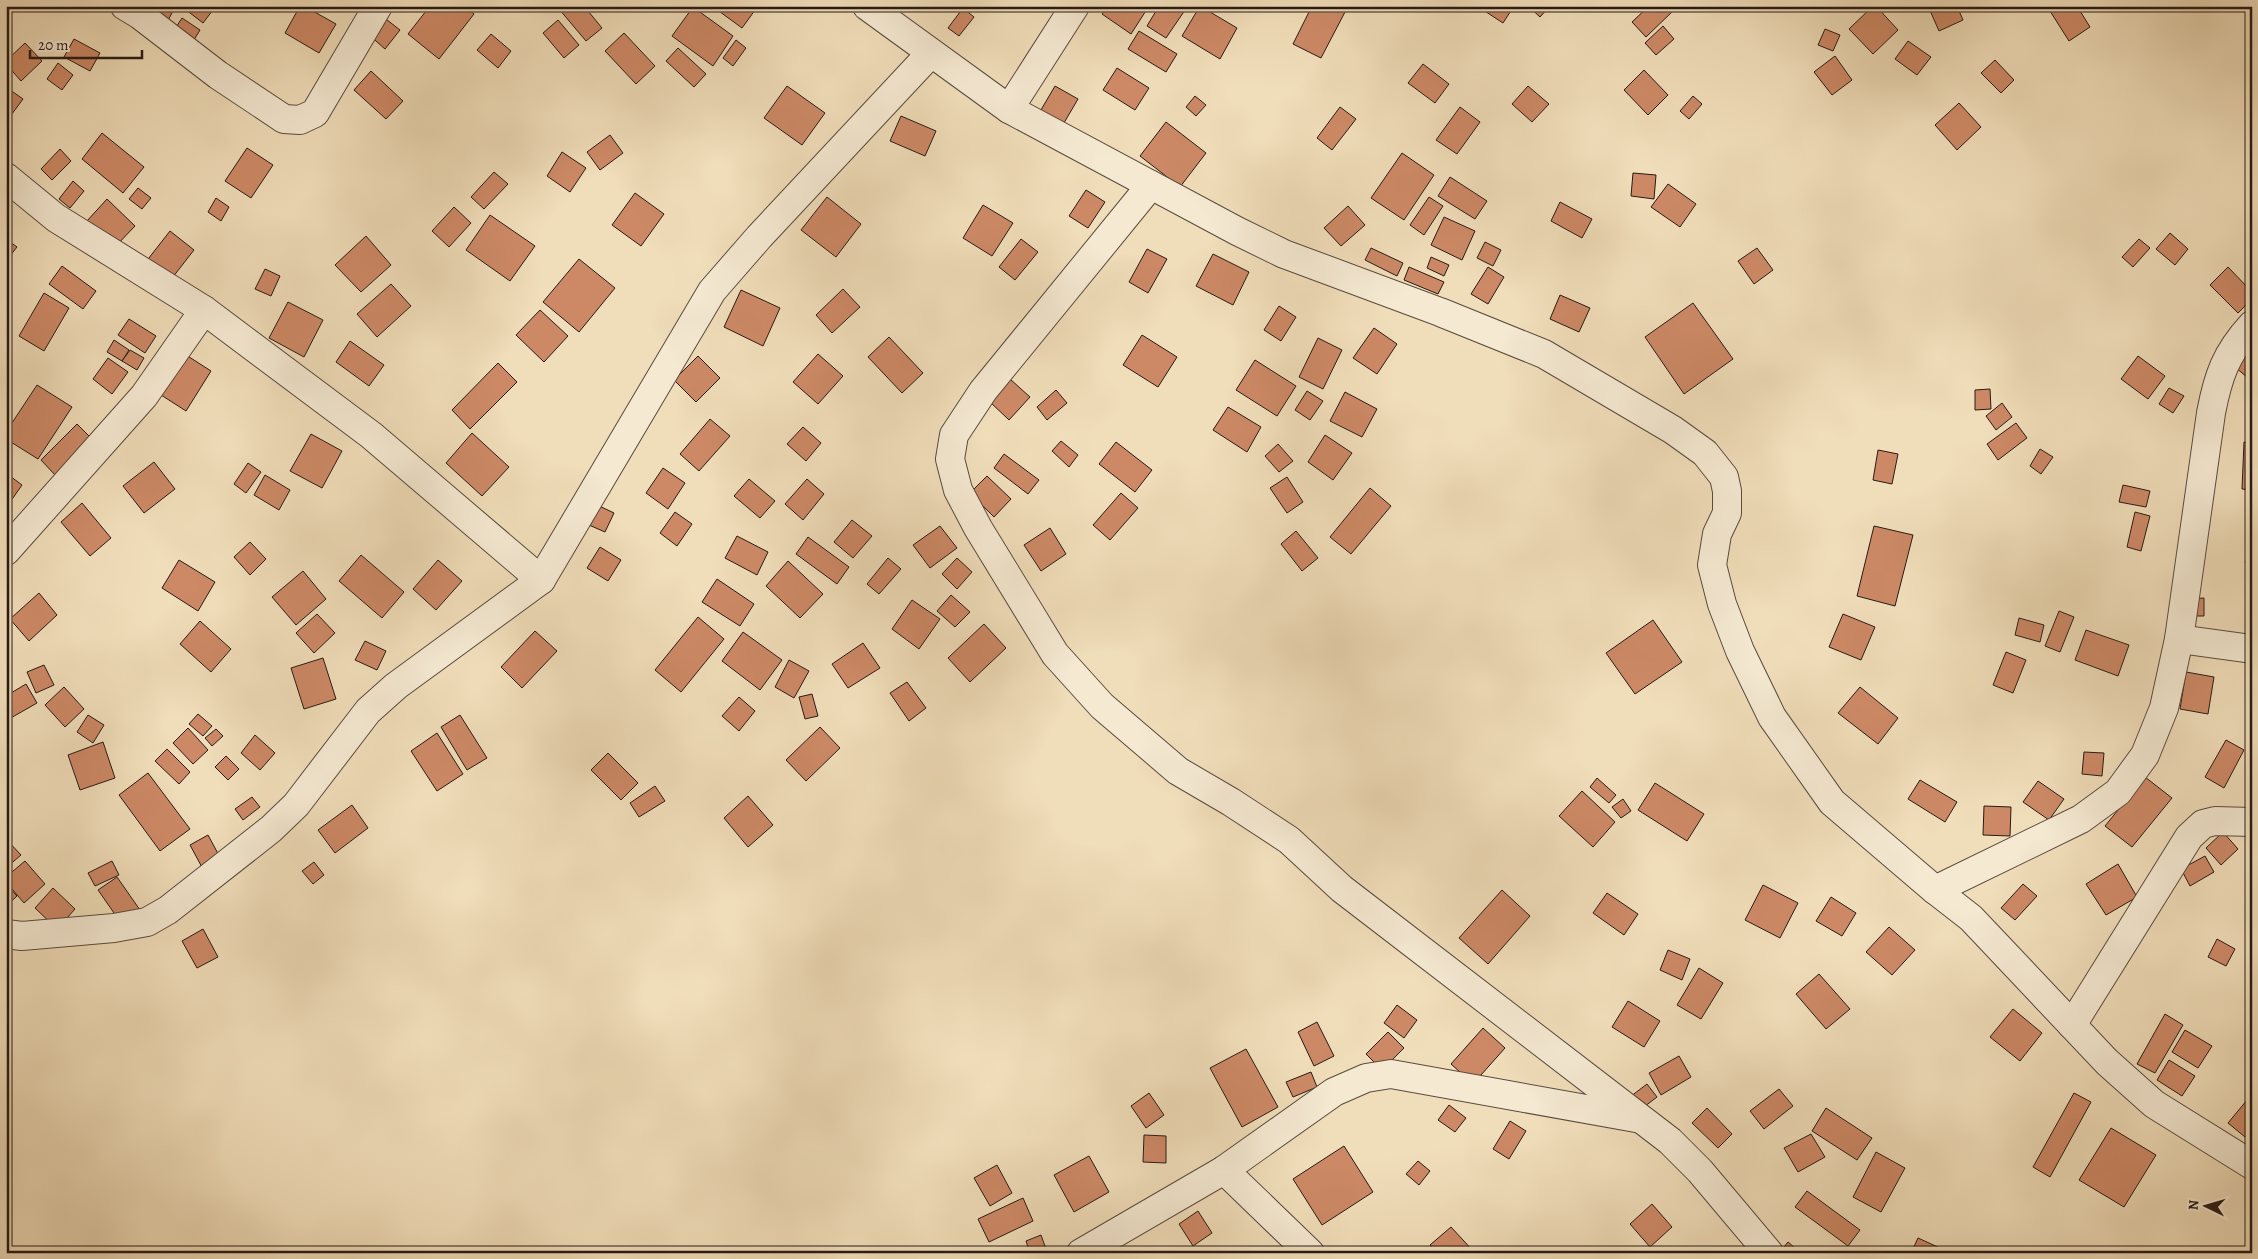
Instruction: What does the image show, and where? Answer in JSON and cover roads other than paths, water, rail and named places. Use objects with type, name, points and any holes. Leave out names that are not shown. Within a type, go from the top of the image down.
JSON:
[{"type":"street","points":[[125,6],[140,15],[218,75],[284,119],[300,120],[315,113],[378,6]]},
{"type":"street","points":[[867,6],[1009,109],[1284,254],[1440,312],[1544,354],[1673,430],[1705,453],[1724,477],[1727,491],[1727,513],[1717,534],[1712,565],[1720,596],[1740,651],[1772,717],[1832,802],[1935,890],[1971,918],[2107,1062],[2154,1104],[2252,1165]]},
{"type":"street","points":[[1009,109],[1075,6]]},
{"type":"street","points":[[6,934],[22,936],[114,928],[147,922],[168,910],[271,829],[296,805],[368,711],[396,686],[541,580],[712,291],[759,237],[931,53]]},
{"type":"street","points":[[6,177],[56,218],[204,310],[371,435],[541,580]]},
{"type":"street","points":[[1152,185],[984,390],[954,435],[950,459],[958,490],[978,528],[1055,654],[1102,706],[1178,771],[1231,802],[1289,840],[1342,889],[1670,1141],[1700,1171],[1769,1253]]},
{"type":"street","points":[[6,552],[144,396],[204,310]]},
{"type":"street","points":[[1935,890],[2081,819],[2118,792],[2145,755],[2164,708],[2179,639],[2211,413],[2218,379],[2236,342],[2252,324]]},
{"type":"street","points":[[2179,639],[2252,649]]},
{"type":"street","points":[[2072,1025],[2189,837],[2203,824],[2215,821],[2252,822]]},
{"type":"street","points":[[1081,1253],[1224,1170],[1334,1092],[1366,1078],[1391,1074],[1641,1119]]},
{"type":"street","points":[[1224,1170],[1310,1253]]}]
